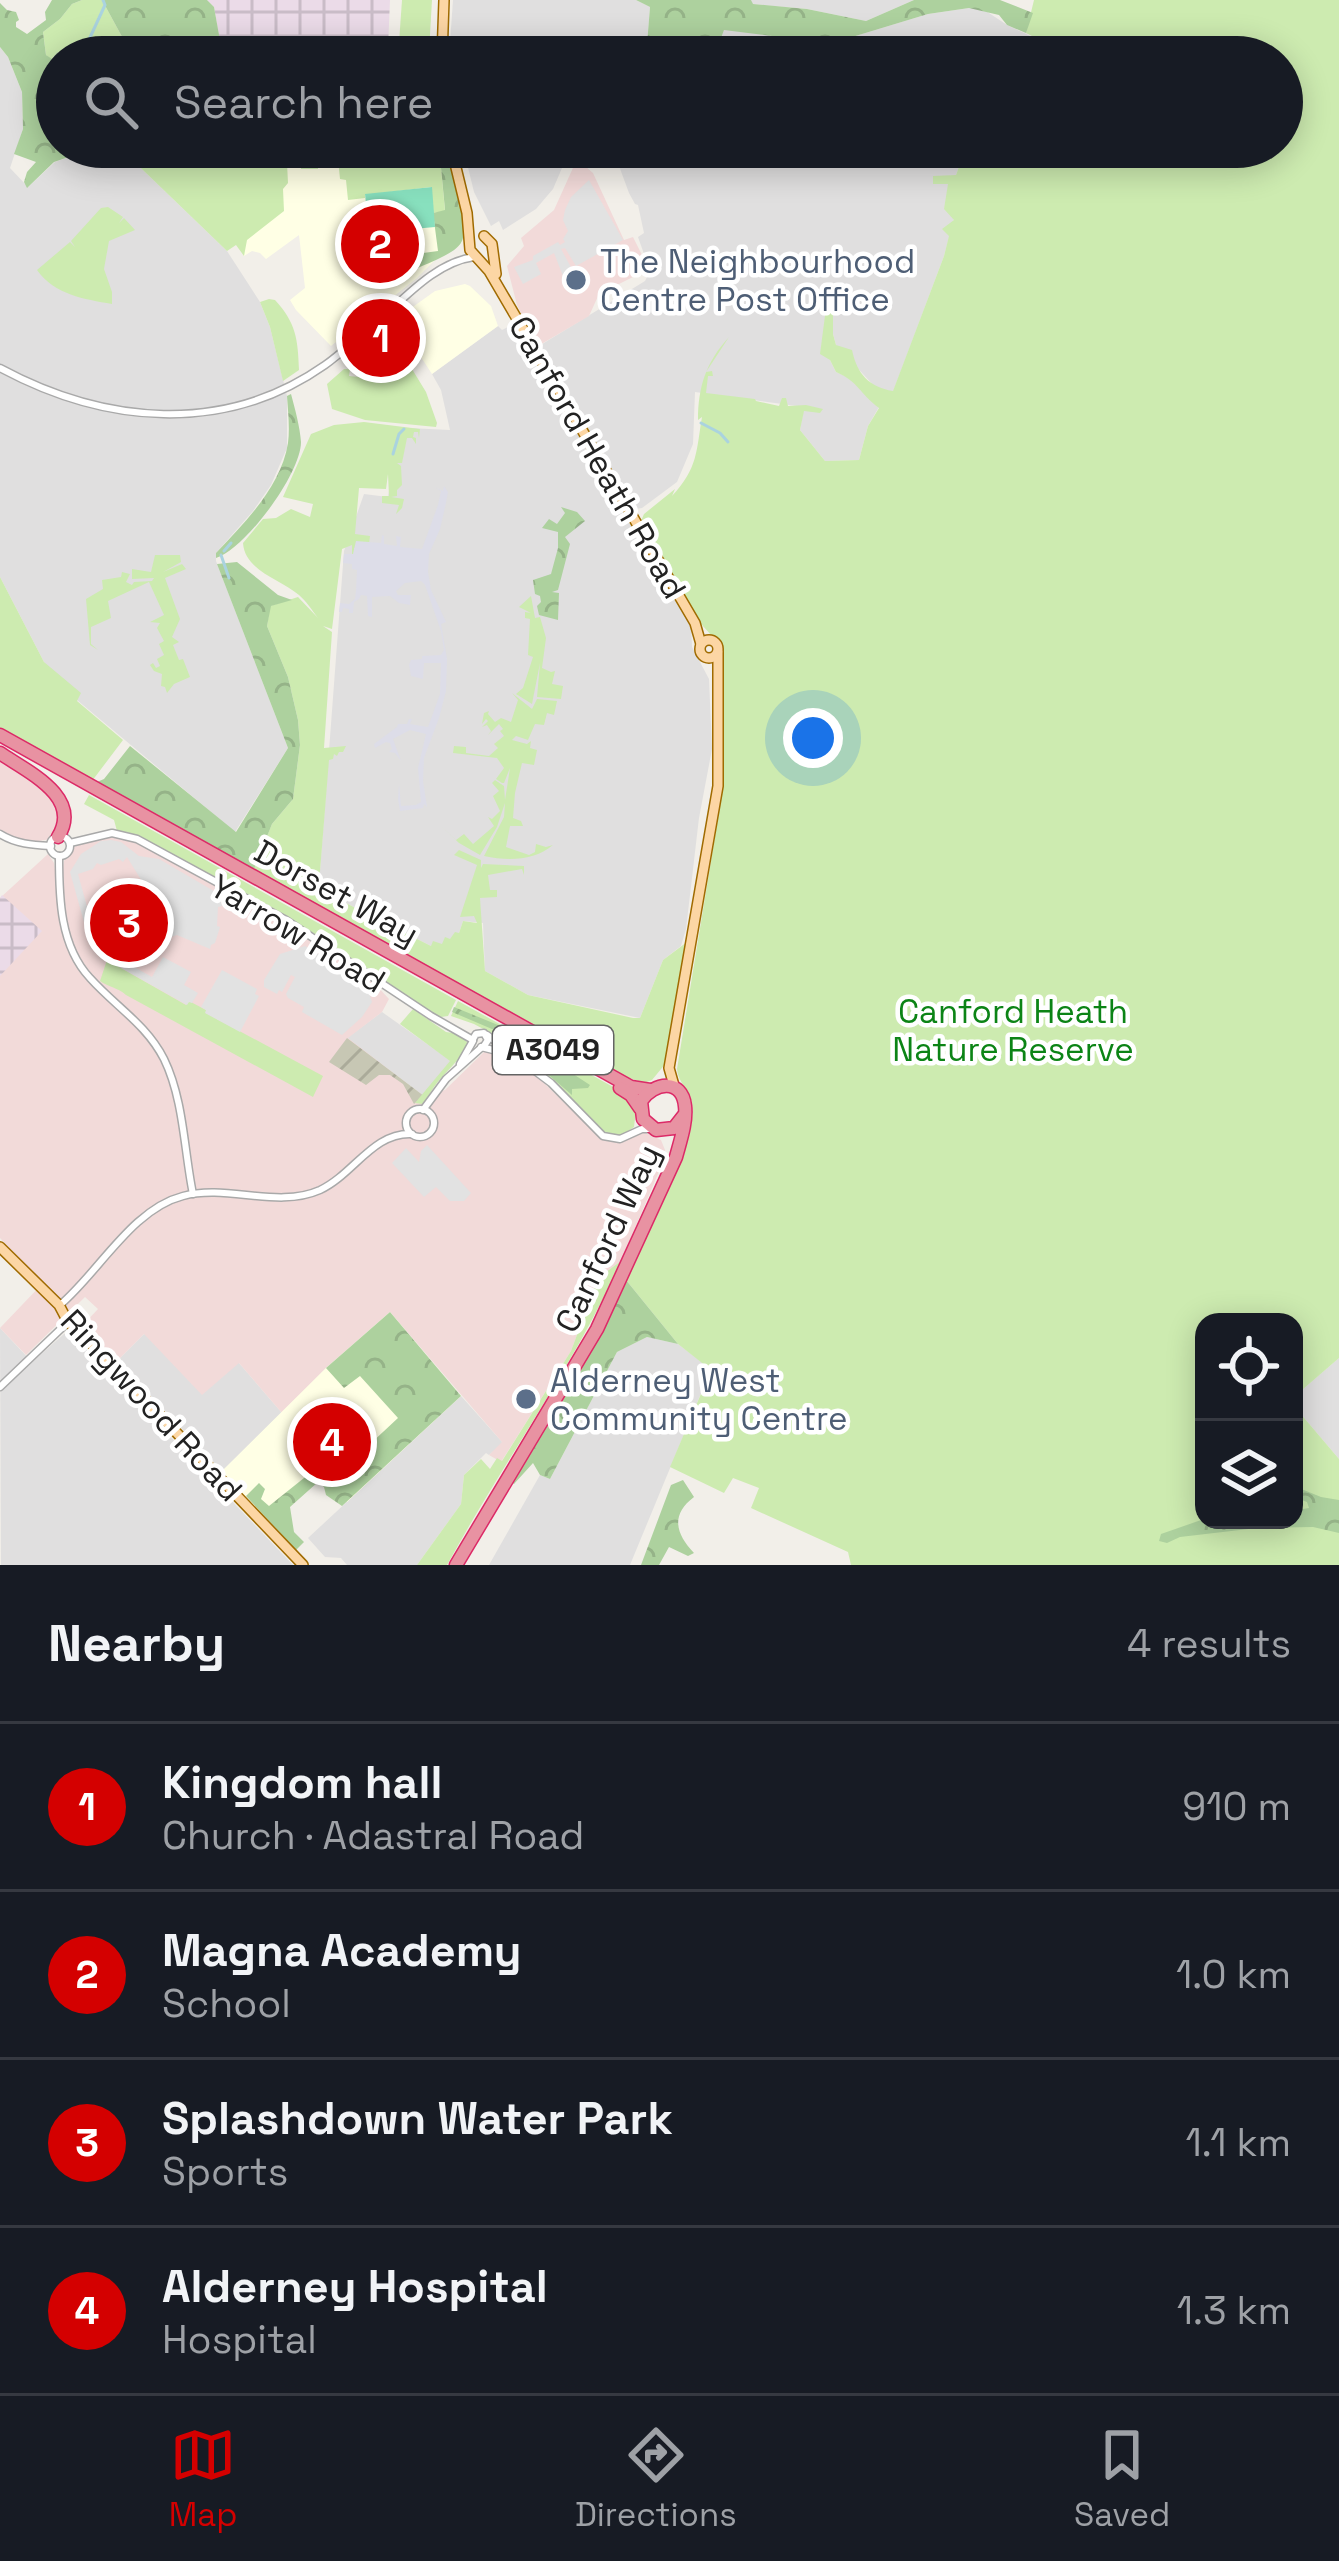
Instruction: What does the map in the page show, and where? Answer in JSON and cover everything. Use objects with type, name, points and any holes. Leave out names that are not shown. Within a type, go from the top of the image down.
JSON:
[{"type":"highway","name":"Dorset Way","points":[[0,738],[632,1087],[651,1089]]},
{"type":"highway","name":"Dorset Way","points":[[0,738],[621,1089],[631,1095],[640,1111]]},
{"type":"highway","points":[[0,753],[62,800],[67,819],[60,842]]},
{"type":"highway","name":"A3049","points":[[655,1130],[640,1111],[651,1089],[664,1085],[674,1089]]},
{"type":"highway","points":[[655,1130],[674,1128],[685,1114],[684,1100],[674,1089]]},
{"type":"highway","name":"Canford Way","points":[[452,1565],[597,1329],[676,1157],[685,1114]]},
{"type":"highway","name":"Canford Way","points":[[452,1565],[607,1297],[669,1156],[665,1137],[655,1130]]},
{"type":"main road","points":[[443,36],[444,0]]},
{"type":"main road","name":"Canford Heath Road","points":[[456,168],[471,251],[500,291],[707,642]]},
{"type":"main road","name":"Canford Heath Road","points":[[467,213],[492,242],[500,291]]},
{"type":"main road","points":[[484,236],[476,236],[471,251],[488,256],[492,250]]},
{"type":"main road","points":[[674,1089],[669,1068],[718,786],[713,655],[717,644],[707,642],[701,653],[713,655]]},
{"type":"main road","points":[[651,1089],[669,1068]]},
{"type":"main road","name":"Ringwood Road","points":[[0,1247],[303,1565]]},
{"type":"street","points":[[300,379],[471,251]]},
{"type":"street","points":[[0,368],[40,389],[117,411],[165,415],[242,404],[327,364],[435,271],[471,251]]},
{"type":"street","name":"Yarrow Road","points":[[0,834],[24,844],[102,833],[129,835],[286,920],[476,1046],[518,1057]]},
{"type":"street","points":[[60,842],[68,853],[59,856],[52,851],[60,842]]},
{"type":"street","points":[[59,856],[69,944],[88,976],[136,1020],[165,1063],[193,1194]]},
{"type":"street","name":"Yarrow Road","points":[[455,1028],[483,1034],[518,1057],[559,1090],[603,1136],[620,1139],[642,1129],[655,1130]]},
{"type":"street","points":[[59,1306],[162,1204],[193,1194],[310,1194],[339,1179],[384,1139],[398,1133],[412,1112],[423,1110],[440,1085],[483,1047],[488,1040],[483,1034],[473,1040],[458,1067]]},
{"type":"street","points":[[398,1133],[428,1135],[434,1126],[434,1096]]},
{"type":"street","points":[[423,1110],[433,1118]]},
{"type":"street","points":[[634,1133],[640,1111]]},
{"type":"street","points":[[407,1123],[412,1134]]},
{"type":"street","points":[[0,1387],[68,1322]]},
{"type":"shaded area","points":[[207,0],[390,0],[388,36],[219,36],[214,7]]},
{"type":"shaded area","points":[[453,0],[636,0],[650,7],[648,36],[450,36]]},
{"type":"shaded area","points":[[751,0],[914,0],[866,21],[752,4]]},
{"type":"shaded area","points":[[983,9],[1030,36],[855,36],[928,14]]},
{"type":"shaded area","points":[[724,29],[774,36],[722,36]]},
{"type":"shaded area","points":[[0,47],[22,92],[23,129],[10,168],[28,187],[49,168],[141,168],[227,251],[260,302],[270,327],[287,396],[287,448],[271,485],[216,553],[216,561],[288,748],[235,832],[77,700],[44,662],[0,577]]},
{"type":"shaded area","points":[[210,168],[451,168],[464,219],[462,242],[331,346],[290,300],[305,288],[299,235],[266,259],[252,251],[244,256]]},
{"type":"shaded area","points":[[468,168],[562,168],[553,189],[536,209],[503,230],[499,221],[491,226]]},
{"type":"shaded area","points":[[573,168],[587,168],[624,240],[633,237],[646,263],[643,272],[599,294],[589,316],[538,346],[517,305],[507,266],[524,246],[521,238],[554,210]]},
{"type":"shaded area","points":[[620,168],[958,168],[949,183],[954,219],[944,256],[893,392],[876,388],[836,345],[833,310],[826,309],[830,360],[836,372],[854,380],[879,407],[859,460],[825,461],[800,430],[804,407],[695,392],[693,444],[677,482],[635,509],[539,346],[645,281],[650,271],[638,237],[644,233],[638,205]]},
{"type":"shaded area","points":[[589,180],[623,240],[576,266],[565,248],[561,249],[573,271],[563,276],[554,253],[536,263],[541,274],[523,284],[514,267],[565,242],[565,210]]},
{"type":"shaded area","points":[[465,284],[491,306],[498,326],[432,374],[396,319],[435,291]]},
{"type":"shaded area","points":[[514,324],[691,624],[692,647],[709,679],[712,749],[686,929],[681,946],[663,960],[640,1018],[528,995],[485,971],[483,923],[463,921],[459,933],[431,946],[328,894],[319,884],[344,551],[364,494],[388,497],[408,428],[450,430],[441,390],[432,374],[498,326],[502,330]]},
{"type":"shaded area","points":[[444,486],[446,503],[428,572],[446,622],[441,624],[446,691],[424,758],[427,807],[400,811],[399,784],[401,806],[421,802],[418,768],[426,734],[410,730],[393,739],[401,761],[389,752],[390,743],[375,748],[374,744],[409,719],[410,724],[428,727],[440,694],[441,663],[424,663],[423,679],[411,676],[409,665],[422,656],[441,655],[441,631],[421,581],[405,583],[396,591],[411,595],[410,605],[390,596],[372,597],[372,617],[368,616],[367,596],[361,595],[353,613],[343,608],[339,612],[340,603],[349,604],[356,591],[357,570],[343,563],[344,554],[353,554],[356,541],[381,543],[382,535],[384,544],[397,546],[396,536],[401,537],[400,547],[422,549],[441,491],[435,487],[443,491]]},
{"type":"shaded area","points":[[0,757],[59,801],[58,833],[51,839],[27,843],[0,831]]},
{"type":"shaded area","points":[[104,836],[136,842],[284,922],[376,985],[389,999],[382,1012],[348,1038],[423,1096],[445,1090],[484,1052],[496,1053],[515,1059],[609,1141],[630,1139],[642,1131],[661,1140],[663,1162],[621,1261],[598,1278],[571,1351],[501,1462],[489,1455],[502,1442],[390,1312],[282,1413],[239,1363],[202,1395],[144,1334],[117,1361],[83,1325],[98,1309],[85,1297],[26,1355],[0,1328],[43,1283],[0,1238],[0,898],[48,854],[54,863],[66,945],[86,978],[99,984],[75,951],[62,874],[70,851]]},
{"type":"shaded area","points":[[111,840],[139,856],[159,859],[219,894],[220,927],[210,949],[151,930],[143,883],[127,857],[123,862],[97,863],[78,874],[91,921],[84,922],[70,872],[81,854]]},
{"type":"shaded area","points":[[2,895],[42,931],[0,976],[0,898]]},
{"type":"shaded area","points":[[305,946],[365,981],[372,1002],[342,1035],[302,1012],[304,1007],[288,998],[295,977],[291,975],[277,994],[264,987],[280,954]]},
{"type":"shaded area","points":[[111,954],[152,977],[163,957],[191,972],[184,985],[198,993],[187,1005],[107,960]]},
{"type":"shaded area","points":[[222,970],[257,989],[259,996],[240,1032],[201,1007]]},
{"type":"shaded area","points":[[382,1012],[451,1061],[424,1096],[347,1038]]},
{"type":"shaded area","points":[[347,1038],[424,1096],[414,1104],[403,1084],[390,1075],[379,1075],[366,1085],[329,1062]]},
{"type":"shaded area","points":[[427,1145],[471,1193],[464,1201],[450,1201],[436,1187],[424,1197],[392,1163],[406,1148],[419,1162]]},
{"type":"shaded area","points":[[390,1312],[461,1396],[347,1502],[318,1472],[265,1517],[222,1471]]},
{"type":"shaded area","points":[[0,1328],[32,1362],[64,1334],[74,1336],[293,1565],[1,1565]]},
{"type":"shaded area","points":[[144,1334],[239,1363],[282,1413],[222,1471],[117,1361]]},
{"type":"shaded area","points":[[647,1337],[678,1344],[711,1369],[630,1565],[489,1565],[540,1475],[550,1479],[617,1352]]},
{"type":"shaded area","points":[[1339,1358],[1339,1459],[1303,1417],[1303,1389]]},
{"type":"shaded area","points":[[461,1396],[503,1443],[464,1475],[461,1504],[417,1565],[347,1565],[341,1558],[325,1557],[308,1538]]},
{"type":"green space","points":[[52,0],[82,0],[72,4],[44,36],[36,36],[36,162],[14,154],[23,129],[22,92],[0,47],[0,3],[16,12],[16,27],[27,34],[46,20]]},
{"type":"green space","points":[[102,0],[122,36],[44,36],[72,4]]},
{"type":"green space","points":[[102,0],[207,0],[214,7],[219,36],[122,36]]},
{"type":"green space","points":[[402,0],[432,0],[430,36],[399,36]]},
{"type":"green space","points":[[636,0],[751,0],[866,21],[914,0],[1000,0],[1033,13],[1026,33],[1007,25],[999,15],[969,8],[928,14],[855,36],[772,36],[724,30],[722,36],[648,36],[650,7]]},
{"type":"green space","name":"Canford Heath Nature Reserve","points":[[1034,0],[1339,0],[1339,1358],[1303,1389],[1303,1313],[1195,1313],[1195,1529],[1303,1529],[1303,1417],[1339,1459],[1339,1565],[851,1565],[848,1552],[751,1508],[759,1488],[733,1478],[724,1493],[670,1467],[711,1370],[678,1344],[626,1280],[668,1191],[692,1119],[691,1098],[677,1069],[720,806],[724,746],[721,646],[693,615],[641,521],[681,486],[697,450],[702,417],[698,420],[706,372],[712,371],[706,393],[779,406],[786,398],[788,406],[823,409],[820,413],[804,411],[800,430],[825,461],[859,460],[868,426],[879,408],[820,354],[826,308],[833,309],[836,345],[852,350],[857,366],[871,383],[893,391],[944,256],[949,236],[942,229],[954,220],[944,209],[948,184],[933,184],[933,176],[956,175],[958,168],[1303,168],[1303,36],[1032,36],[1026,33]]},
{"type":"green space","points":[[36,162],[36,168],[48,168],[27,188],[27,172]]},
{"type":"green space","points":[[141,168],[287,168],[284,211],[247,240],[244,256],[236,245],[227,251]]},
{"type":"green space","points":[[339,168],[441,168],[445,211],[433,213],[431,187],[348,200],[346,180],[340,179]]},
{"type":"green space","points":[[441,168],[451,168],[464,235],[453,251],[418,268],[416,254],[438,251],[433,213],[445,210]]},
{"type":"green space","points":[[432,187],[435,227],[369,233],[365,194]]},
{"type":"green space","points":[[101,208],[123,217],[119,223],[124,218],[135,230],[109,241],[104,269],[112,304],[61,290],[37,270],[70,242],[75,247],[71,241]]},
{"type":"green space","points":[[269,299],[287,316],[297,340],[299,370],[283,381],[260,302]]},
{"type":"green space","points":[[404,356],[426,392],[436,427],[365,420],[332,409],[327,384],[344,369],[350,369],[349,376],[370,375]]},
{"type":"green space","points":[[291,394],[301,442],[292,472],[256,526],[216,558],[278,474],[288,443],[287,396]]},
{"type":"green space","points":[[364,422],[420,429],[419,438],[414,432],[416,444],[407,438],[402,463],[397,463],[402,485],[397,496],[391,497],[404,499],[396,514],[399,505],[382,503],[382,496],[389,496],[388,474],[386,489],[359,488],[355,534],[370,536],[369,544],[382,546],[382,550],[362,542],[354,548],[357,561],[352,545],[342,549],[332,629],[323,626],[332,632],[324,748],[346,746],[329,760],[319,884],[328,894],[431,946],[433,941],[442,944],[445,937],[459,933],[463,921],[477,923],[474,916],[460,917],[477,865],[454,855],[459,850],[481,860],[481,868],[483,864],[524,866],[524,875],[522,869],[488,875],[490,890],[497,890],[497,897],[480,898],[485,971],[528,995],[633,1018],[640,1018],[663,960],[687,942],[666,1063],[652,1080],[644,1083],[621,1075],[252,872],[272,824],[293,799],[300,745],[288,677],[267,626],[270,606],[298,597],[318,618],[299,595],[250,561],[243,543],[263,519],[291,509],[310,517],[313,504],[283,497],[311,434],[334,425]]},
{"type":"green space","points":[[561,507],[577,512],[585,521],[565,537],[570,544],[558,590],[552,592],[559,593],[558,620],[539,615],[540,596],[535,594],[533,580],[551,574],[558,532],[542,528],[549,519],[557,524],[565,513]]},
{"type":"green space","points":[[155,555],[180,555],[181,562],[163,572],[182,564],[186,569],[165,578],[180,619],[172,637],[179,642],[173,645],[190,677],[167,693],[161,686],[162,674],[150,665],[160,666],[157,659],[164,655],[159,644],[164,641],[157,628],[160,623],[150,622],[164,615],[149,582],[108,601],[111,618],[91,627],[91,644],[98,650],[90,645],[86,599],[103,589],[102,580],[121,577],[122,572],[130,574],[126,582],[132,585],[152,581],[154,578],[132,579],[132,569],[151,572]]},
{"type":"green space","points":[[237,562],[278,595],[292,600],[271,606],[267,626],[288,677],[298,720],[293,799],[272,824],[254,869],[97,782],[130,746],[236,832],[288,748],[217,564]]},
{"type":"green space","points":[[0,577],[44,662],[81,693],[77,701],[123,740],[92,781],[0,730]]},
{"type":"green space","points":[[531,596],[535,618],[540,617],[546,638],[542,668],[555,671],[552,684],[563,686],[561,699],[537,697],[540,663],[532,704],[516,694],[523,688],[533,657],[528,655],[530,619],[525,618],[525,612],[531,613],[519,607]]},
{"type":"green space","points":[[512,693],[532,709],[537,699],[557,701],[554,715],[547,713],[544,725],[535,724],[528,740],[516,736],[512,740],[531,741],[530,748],[537,750],[534,765],[522,763],[513,818],[523,826],[510,826],[506,847],[529,855],[536,844],[553,845],[529,857],[511,859],[484,856],[504,817],[505,803],[497,827],[480,855],[459,843],[441,826],[456,840],[464,834],[473,844],[494,826],[488,817],[500,811],[493,796],[499,791],[492,783],[495,780],[504,786],[505,800],[510,768],[502,783],[496,779],[504,768],[497,758],[453,753],[454,746],[466,747],[466,753],[489,756],[498,748],[494,744],[504,736],[503,729],[499,724],[488,735],[487,725],[482,727],[488,721],[482,724],[484,713],[489,711],[495,722],[501,718],[511,722],[518,700]]},
{"type":"green space","points":[[89,795],[456,1000],[448,1016],[430,1013],[286,918],[117,831],[114,820],[84,804]]},
{"type":"green space","points":[[107,960],[323,1076],[313,1097],[100,981]]},
{"type":"green space","points":[[458,1001],[624,1093],[636,1110],[634,1127],[621,1136],[605,1134],[502,1039],[451,1016]]},
{"type":"green space","points":[[454,1007],[498,1025],[590,1085],[572,1089],[572,1095],[499,1032],[452,1012]]},
{"type":"green space","points":[[413,1009],[468,1043],[422,1104],[415,1103],[450,1061],[400,1024]]},
{"type":"green space","points":[[621,1261],[581,1339],[447,1565],[417,1565],[461,1504],[464,1475],[481,1459],[490,1469],[497,1458],[502,1461],[571,1351],[598,1278]]},
{"type":"green space","points":[[626,1280],[678,1344],[647,1337],[617,1352],[550,1479],[540,1475],[533,1463],[514,1484],[511,1482],[589,1354]]},
{"type":"green space","points":[[390,1312],[461,1396],[342,1506],[318,1482],[290,1507],[294,1532],[304,1542],[296,1550],[246,1496],[259,1483],[265,1489],[261,1499],[269,1506],[314,1470],[313,1454],[345,1444],[354,1448],[350,1456],[354,1459],[398,1418],[360,1376],[344,1388],[326,1368]]},
{"type":"green space","points":[[683,1480],[694,1497],[681,1511],[678,1525],[694,1553],[688,1556],[669,1547],[659,1565],[641,1565],[671,1485]]},
{"type":"green space","points":[[1303,1490],[1339,1500],[1339,1533],[1303,1527],[1307,1502]]},
{"type":"green space","points":[[1195,1522],[1195,1529],[1248,1529],[1180,1537],[1167,1543],[1159,1541],[1161,1534]]},
{"type":"waterway","points":[[91,36],[103,0]]},
{"type":"waterway","points":[[701,423],[728,442]]},
{"type":"waterway","points":[[393,454],[404,429]]},
{"type":"waterway","points":[[224,551],[231,543]]},
{"type":"waterway","points":[[221,555],[229,578]]},
{"type":"place","name":"Magna Academy","points":[[380,244]]},
{"type":"place","name":"The Neighbourhood Centre Post Office","points":[[576,280]]},
{"type":"place","name":"Kingdom hall","points":[[381,338]]},
{"type":"place","name":"Splashdown Water Park","points":[[129,923]]},
{"type":"place","name":"Alderney West Community Centre","points":[[526,1399]]},
{"type":"place","name":"Alderney Hospital","points":[[332,1442]]}]
